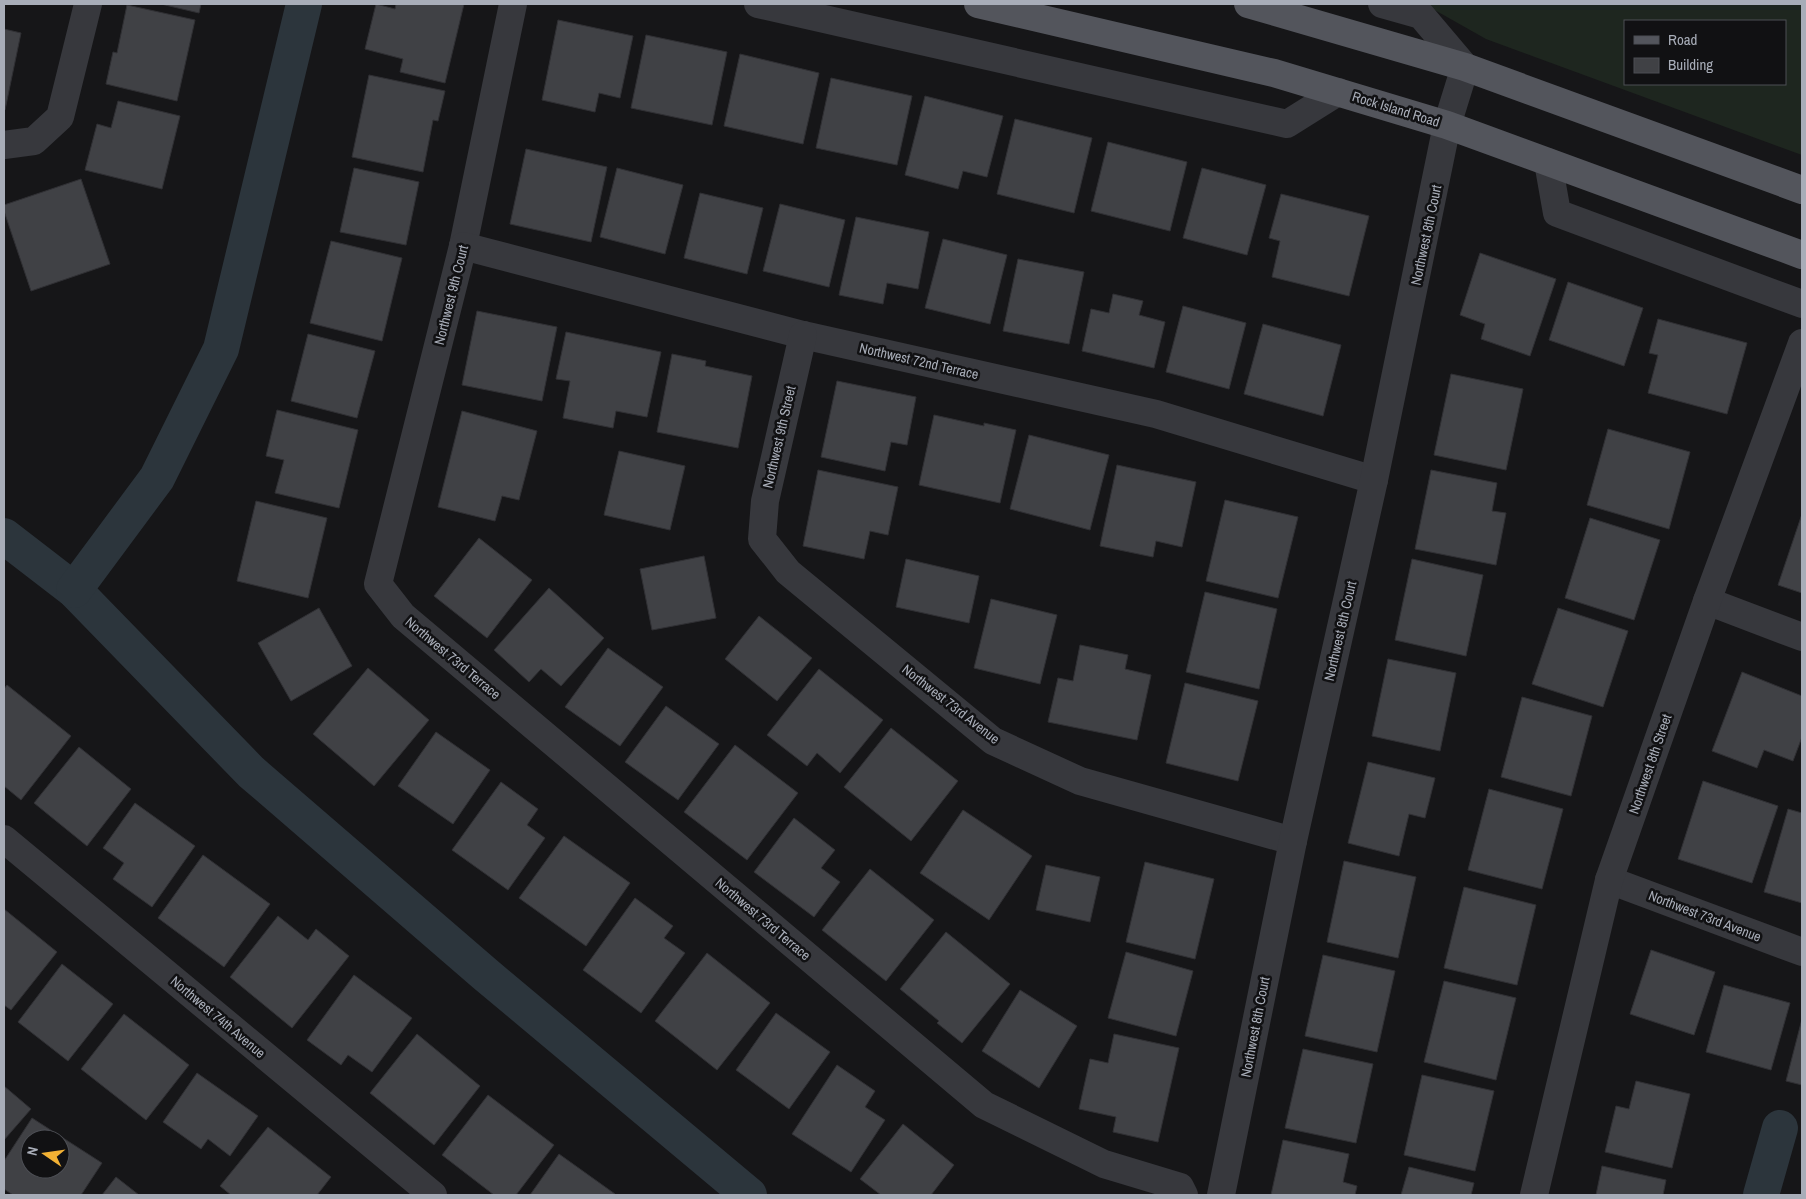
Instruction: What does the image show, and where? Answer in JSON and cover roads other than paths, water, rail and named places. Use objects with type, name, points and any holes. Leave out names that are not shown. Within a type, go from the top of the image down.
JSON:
[{"type":"main road","name":"Rock Island Road","points":[[978,4],[1274,73],[1448,125],[1802,255]]},
{"type":"main road","points":[[1248,4],[1465,67],[1802,190]]},
{"type":"street","points":[[4,145],[34,141],[60,117],[88,4]]},
{"type":"street","name":"Northwest 9th Court","points":[[378,584],[463,246],[513,4]]},
{"type":"street","points":[[758,4],[1287,124],[1338,92]]},
{"type":"street","points":[[1382,4],[1421,15],[1465,67]]},
{"type":"street","name":"Northwest 8th Court","points":[[1221,1195],[1293,841],[1374,480],[1448,125],[1465,67]]},
{"type":"street","points":[[1548,162],[1557,212],[1802,304]]},
{"type":"street","name":"Northwest 72nd Terrace","points":[[463,246],[803,335],[1156,414],[1374,480]]},
{"type":"street","name":"Northwest 9th Street","points":[[762,540],[765,501],[803,335]]},
{"type":"street","name":"Northwest 8th Street","points":[[1534,1195],[1609,880],[1707,601],[1802,343]]},
{"type":"street","name":"Northwest 73rd Avenue","points":[[762,540],[788,572],[993,740],[1080,781],[1293,841]]},
{"type":"street","name":"Northwest 73rd Terrace","points":[[378,584],[403,616],[984,1105],[1104,1164],[1180,1187],[1184,1195]]},
{"type":"street","points":[[1707,601],[1802,637]]},
{"type":"street","name":"Northwest 74th Avenue","points":[[4,839],[433,1195]]},
{"type":"street","name":"Northwest 73rd Avenue","points":[[1609,880],[1802,952]]},
{"type":"waterway","points":[[74,590],[157,478],[221,349],[304,4]]},
{"type":"waterway","points":[[4,536],[74,590],[251,772],[485,974],[749,1195]]},
{"type":"waterway","points":[[1761,1195],[1780,1128]]}]
